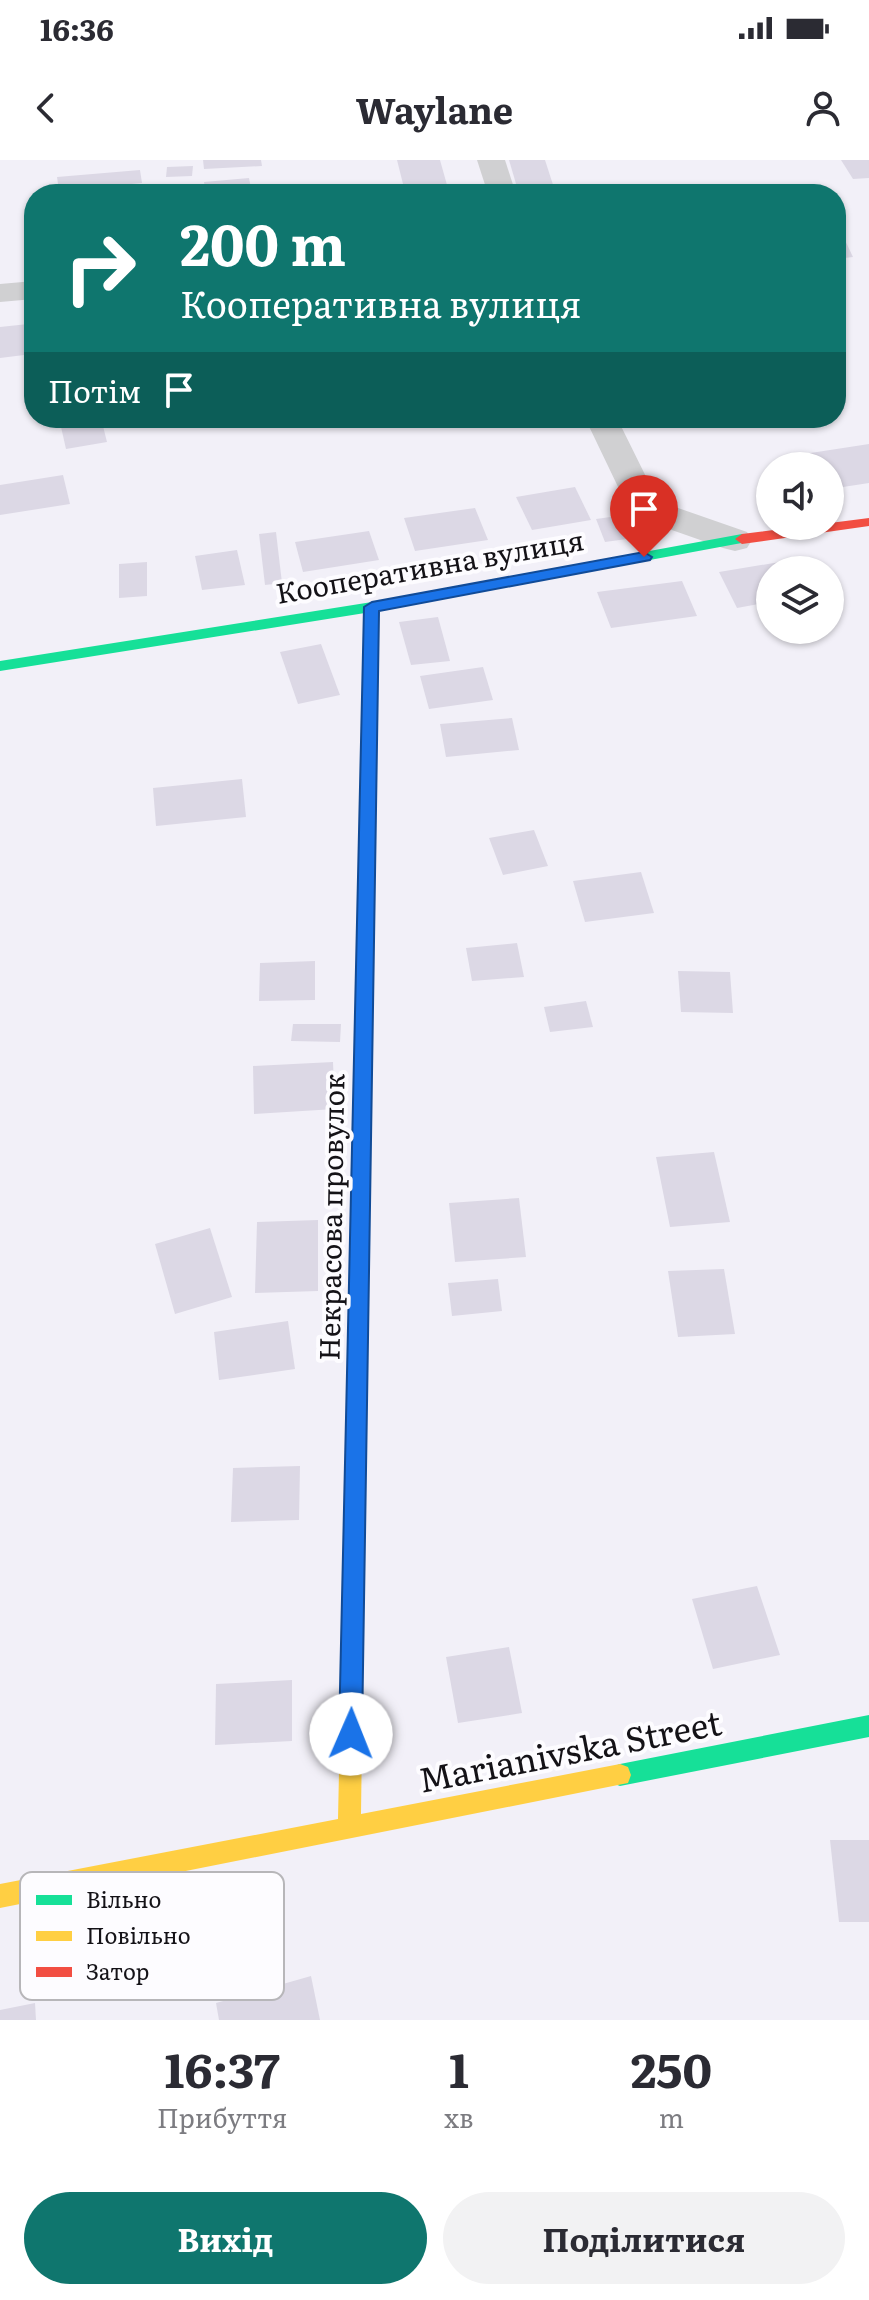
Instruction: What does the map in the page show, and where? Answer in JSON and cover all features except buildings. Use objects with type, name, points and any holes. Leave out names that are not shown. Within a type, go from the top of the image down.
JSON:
[{"type":"street","points":[[491,160],[499,184]]},
{"type":"street","points":[[0,293],[24,291]]},
{"type":"street","points":[[606,428],[644,508],[735,540]]},
{"type":"street","name":"Кооперативна вулиця","points":[[0,666],[372,607],[735,540],[869,522]]},
{"type":"street","name":"Некрасова провулок","points":[[349,1828],[372,607]]},
{"type":"street","name":"Marianivska Street","points":[[123,1872],[869,1726]]},
{"type":"street","name":"Marianivska Street","points":[[0,1896],[20,1892]]},
{"type":"traffic: fast","points":[[0,666],[372,607],[742,539]]},
{"type":"traffic: fast","points":[[356,1446],[372,607]]},
{"type":"traffic: fast","points":[[620,1775],[869,1726]]},
{"type":"traffic: slow","points":[[349,1828],[356,1446]]},
{"type":"traffic: slow","points":[[123,1872],[620,1775]]},
{"type":"traffic: slow","points":[[0,1896],[20,1892]]},
{"type":"traffic: jam","points":[[742,539],[869,522]]},
{"type":"route","points":[[351,1734],[372,607],[644,557]]}]
